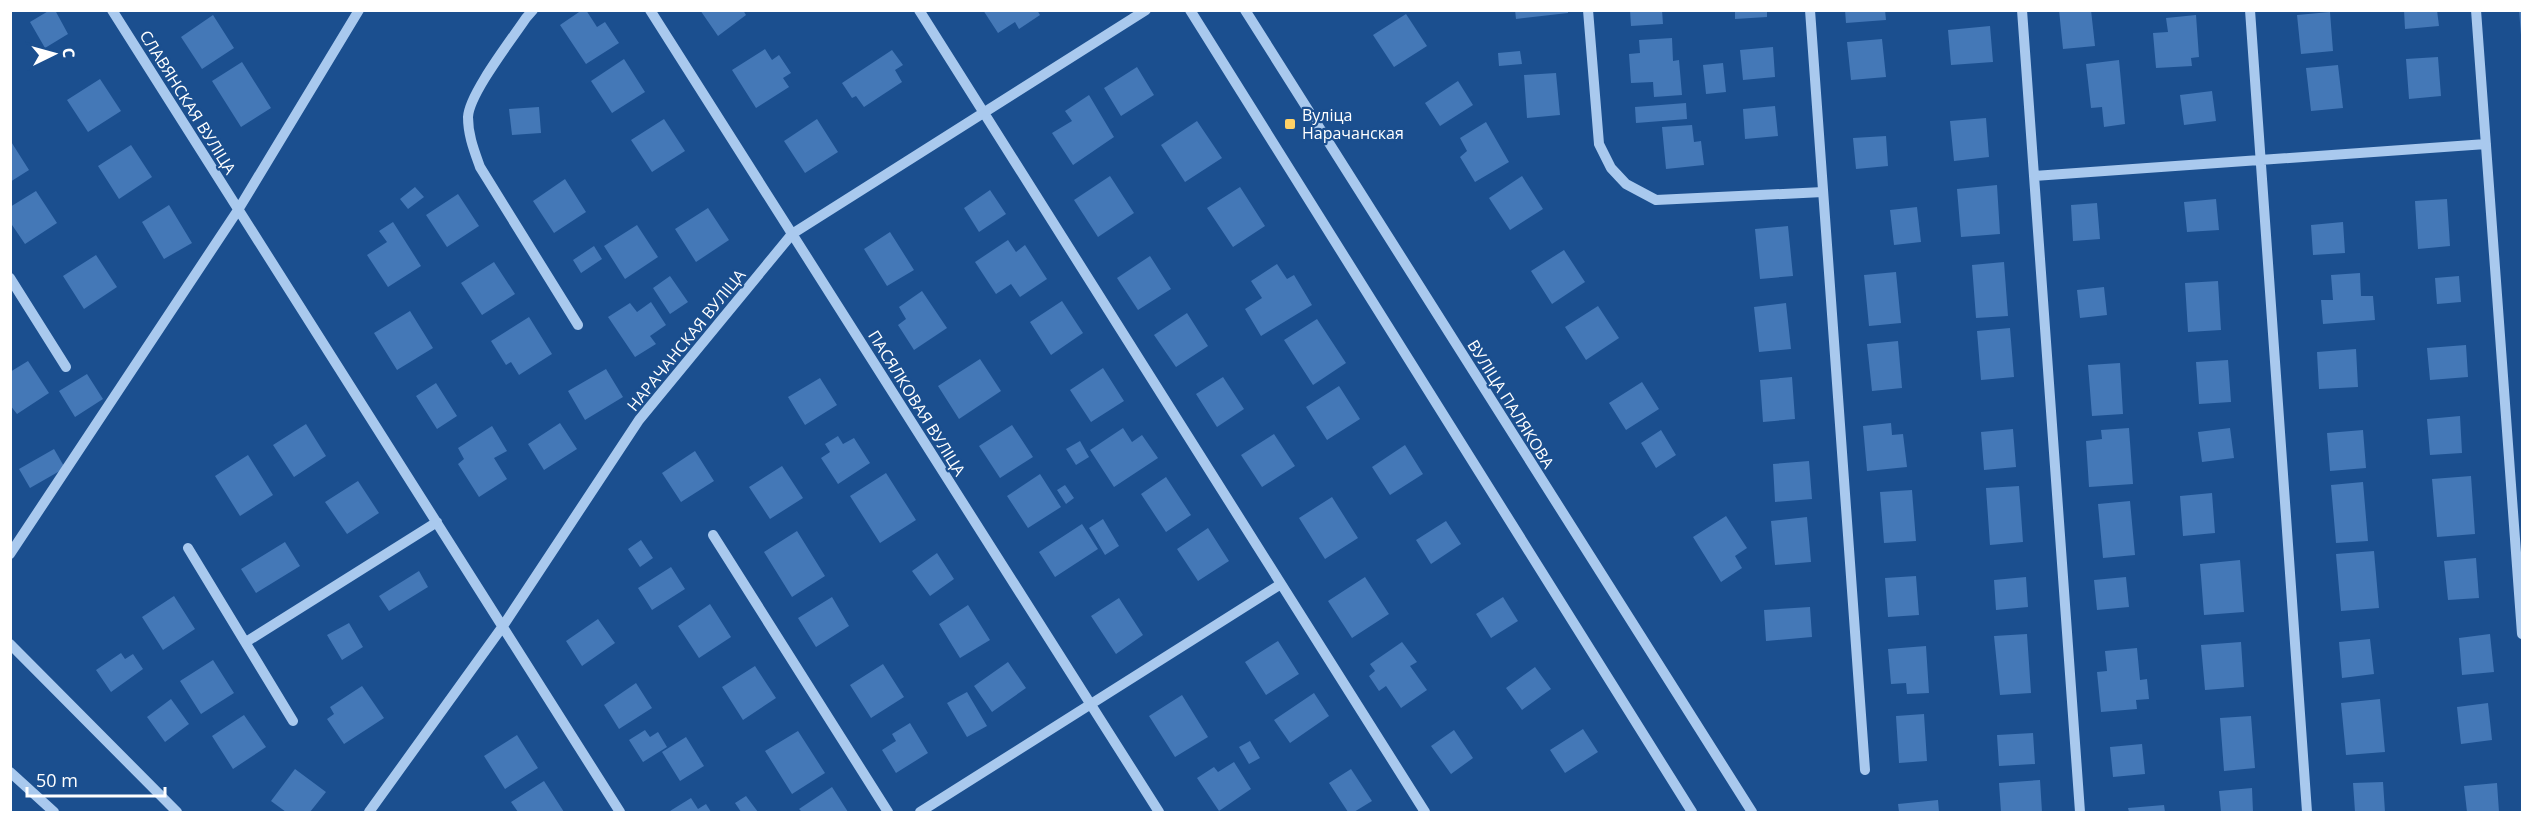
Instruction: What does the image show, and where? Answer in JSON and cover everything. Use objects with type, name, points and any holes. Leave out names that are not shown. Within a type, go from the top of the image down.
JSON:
[{"type":"street","name":"СЛАВЯНСКАЯ ВУЛІЦА","points":[[112,10],[620,813]]},
{"type":"street","points":[[10,554],[238,210],[359,10]]},
{"type":"street","points":[[533,10],[477,92],[468,115],[470,138],[480,167],[578,325]]},
{"type":"street","name":"ПАСЯЛКОВАЯ ВУЛІЦА","points":[[650,10],[1159,813]]},
{"type":"street","points":[[919,10],[1425,813]]},
{"type":"street","name":"НАРАЧАНСКАЯ ВУЛІЦА","points":[[369,813],[503,626],[639,420],[792,234],[1146,10]]},
{"type":"street","points":[[1190,10],[1692,813]]},
{"type":"street","name":"ВУЛІЦА ПАЛЯКОВА","points":[[1245,10],[1752,813]]},
{"type":"street","points":[[1588,10],[1599,144],[1611,168],[1626,184],[1656,200],[1823,192]]},
{"type":"street","points":[[1810,10],[1864,770]]},
{"type":"street","points":[[2022,10],[2080,813]]},
{"type":"street","points":[[2250,10],[2307,813]]},
{"type":"street","points":[[2476,10],[2523,634]]},
{"type":"street","points":[[2034,176],[2486,144]]},
{"type":"street","points":[[10,278],[66,367]]},
{"type":"street","points":[[246,642],[437,522]]},
{"type":"street","points":[[713,535],[888,813]]},
{"type":"street","points":[[188,548],[293,721]]},
{"type":"street","points":[[920,813],[1281,584]]},
{"type":"street","points":[[10,644],[177,813]]},
{"type":"street","points":[[10,772],[54,813]]},
{"type":"building","points":[[50,10],[55,10],[68,34],[45,48],[30,22]]},
{"type":"building","points":[[582,10],[586,10],[597,27],[605,22],[619,43],[586,64],[560,25]]},
{"type":"building","points":[[700,10],[743,10],[746,15],[718,36]]},
{"type":"building","points":[[983,10],[1037,10],[1040,15],[1019,29],[1015,22],[998,33]]},
{"type":"building","points":[[1515,10],[1568,10],[1568,13],[1516,19]]},
{"type":"building","points":[[1630,10],[1662,10],[1663,24],[1631,26]]},
{"type":"building","points":[[1735,10],[1767,10],[1767,17],[1735,19]]},
{"type":"building","points":[[1845,10],[1885,10],[1886,20],[1846,23]]},
{"type":"building","points":[[2059,10],[2091,10],[2095,46],[2063,49]]},
{"type":"building","points":[[2404,10],[2437,10],[2439,26],[2405,29]]},
{"type":"building","points":[[2519,10],[2522,10],[2522,35],[2521,35]]},
{"type":"building","points":[[2330,12],[2333,51],[2301,54],[2297,15]]},
{"type":"building","points":[[1406,14],[1427,46],[1394,67],[1373,35]]},
{"type":"building","points":[[213,15],[234,48],[202,69],[181,37]]},
{"type":"building","points":[[2196,15],[2199,57],[2191,58],[2192,66],[2156,68],[2153,33],[2168,32],[2166,18]]},
{"type":"building","points":[[1990,26],[1993,62],[1951,65],[1948,30]]},
{"type":"building","points":[[1672,38],[1673,61],[1679,60],[1682,95],[1654,97],[1653,82],[1631,83],[1629,54],[1640,53],[1639,40]]},
{"type":"building","points":[[1882,39],[1886,77],[1851,80],[1847,42]]},
{"type":"building","points":[[1773,47],[1775,77],[1743,80],[1740,50]]},
{"type":"building","points":[[765,49],[772,60],[779,55],[791,73],[783,78],[789,87],[756,108],[732,70]]},
{"type":"building","points":[[892,50],[903,65],[895,70],[902,82],[864,107],[856,96],[852,98],[842,83]]},
{"type":"building","points":[[1520,51],[1522,64],[1499,66],[1498,53]]},
{"type":"building","points":[[2438,57],[2441,96],[2409,99],[2406,59]]},
{"type":"building","points":[[624,59],[645,92],[612,113],[591,81]]},
{"type":"building","points":[[2119,60],[2125,124],[2104,127],[2102,107],[2091,108],[2086,64]]},
{"type":"building","points":[[242,62],[271,108],[241,127],[212,81]]},
{"type":"building","points":[[1723,63],[1726,92],[1706,94],[1703,65]]},
{"type":"building","points":[[2338,65],[2343,108],[2311,111],[2306,68]]},
{"type":"building","points":[[1137,67],[1154,95],[1121,116],[1104,88]]},
{"type":"building","points":[[1556,73],[1560,115],[1527,118],[1524,75]]},
{"type":"building","points":[[100,79],[121,111],[88,132],[67,100]]},
{"type":"building","points":[[1458,81],[1473,105],[1440,126],[1425,103]]},
{"type":"building","points":[[2212,91],[2216,121],[2184,125],[2180,95]]},
{"type":"building","points":[[1089,95],[1114,137],[1073,165],[1052,133],[1072,121],[1065,111]]},
{"type":"building","points":[[1686,103],[1687,119],[1636,123],[1635,107]]},
{"type":"building","points":[[1775,106],[1778,136],[1745,139],[1743,109]]},
{"type":"building","points":[[539,107],[541,133],[512,135],[509,109]]},
{"type":"building","points":[[1986,118],[1989,157],[1954,161],[1950,121]]},
{"type":"building","points":[[664,119],[685,151],[652,172],[631,140]]},
{"type":"building","points":[[817,119],[838,152],[805,173],[784,141]]},
{"type":"building","points":[[1197,121],[1222,158],[1185,182],[1161,145]]},
{"type":"building","points":[[1486,122],[1509,162],[1475,182],[1460,157],[1467,151],[1460,138]]},
{"type":"building","points":[[1692,125],[1694,142],[1701,141],[1704,165],[1666,169],[1662,127]]},
{"type":"building","points":[[1886,136],[1888,166],[1856,169],[1853,138]]},
{"type":"building","points":[[10,140],[29,170],[10,182]]},
{"type":"building","points":[[131,145],[152,177],[119,199],[98,166]]},
{"type":"building","points":[[1110,176],[1134,213],[1098,237],[1074,200]]},
{"type":"building","points":[[1522,176],[1543,209],[1510,230],[1489,198]]},
{"type":"building","points":[[565,179],[586,212],[554,233],[533,201]]},
{"type":"building","points":[[1997,185],[2000,234],[1961,237],[1957,189]]},
{"type":"building","points":[[415,187],[424,197],[408,209],[400,199]]},
{"type":"building","points":[[1240,187],[1265,226],[1233,247],[1207,208]]},
{"type":"building","points":[[990,190],[1006,214],[979,232],[964,208]]},
{"type":"building","points":[[36,191],[57,223],[25,244],[10,222],[10,207]]},
{"type":"building","points":[[458,194],[479,226],[447,247],[426,215]]},
{"type":"building","points":[[2216,199],[2219,230],[2187,232],[2184,202]]},
{"type":"building","points":[[2447,199],[2450,246],[2418,249],[2415,201]]},
{"type":"building","points":[[2097,203],[2100,239],[2073,241],[2071,205]]},
{"type":"building","points":[[169,205],[192,243],[164,259],[142,222]]},
{"type":"building","points":[[1917,207],[1921,242],[1894,245],[1890,210]]},
{"type":"building","points":[[708,208],[729,240],[696,262],[675,229]]},
{"type":"building","points":[[393,222],[421,266],[388,287],[367,255],[387,242],[379,231]]},
{"type":"building","points":[[2343,222],[2345,253],[2313,255],[2311,225]]},
{"type":"building","points":[[637,225],[658,257],[625,279],[604,246]]},
{"type":"building","points":[[1788,226],[1793,276],[1760,279],[1755,229]]},
{"type":"building","points":[[890,232],[914,270],[887,286],[864,249]]},
{"type":"building","points":[[1008,240],[1016,252],[1025,245],[1047,279],[1020,297],[1011,284],[996,294],[975,262]]},
{"type":"building","points":[[594,246],[602,259],[581,273],[573,260]]},
{"type":"building","points":[[1564,250],[1585,282],[1552,304],[1531,271]]},
{"type":"building","points":[[96,255],[117,287],[84,309],[63,276]]},
{"type":"building","points":[[1150,256],[1171,289],[1138,310],[1117,278]]},
{"type":"building","points":[[494,262],[515,294],[482,315],[461,283]]},
{"type":"building","points":[[2004,262],[2008,316],[1976,318],[1972,265]]},
{"type":"building","points":[[1277,264],[1287,279],[1294,275],[1312,305],[1261,336],[1245,309],[1262,298],[1251,281]]},
{"type":"building","points":[[1896,272],[1901,323],[1869,326],[1864,275]]},
{"type":"building","points":[[2360,273],[2361,296],[2373,296],[2375,320],[2323,324],[2321,300],[2333,300],[2331,275]]},
{"type":"building","points":[[670,276],[688,302],[670,314],[653,288]]},
{"type":"building","points":[[2459,276],[2461,302],[2437,304],[2435,278]]},
{"type":"building","points":[[2218,281],[2221,330],[2188,332],[2185,283]]},
{"type":"building","points":[[2104,287],[2107,315],[2080,318],[2077,290]]},
{"type":"building","points":[[922,291],[947,328],[914,350],[898,325],[906,319],[899,307]]},
{"type":"building","points":[[1062,301],[1083,333],[1051,355],[1030,322]]},
{"type":"building","points":[[651,302],[666,325],[650,336],[656,344],[635,357],[608,317],[630,303],[637,312]]},
{"type":"building","points":[[1786,303],[1791,349],[1759,352],[1754,307]]},
{"type":"building","points":[[1598,306],[1619,338],[1586,360],[1565,327]]},
{"type":"building","points":[[410,311],[433,348],[397,370],[374,333]]},
{"type":"building","points":[[1187,313],[1208,346],[1176,367],[1154,335]]},
{"type":"building","points":[[529,317],[552,354],[519,375],[511,362],[506,365],[491,341]]},
{"type":"building","points":[[1317,319],[1346,363],[1313,385],[1284,340]]},
{"type":"building","points":[[2010,328],[2014,377],[1981,380],[1977,331]]},
{"type":"building","points":[[1898,341],[1902,388],[1872,391],[1867,344]]},
{"type":"building","points":[[2466,345],[2468,377],[2430,380],[2427,348]]},
{"type":"building","points":[[2356,349],[2358,387],[2319,389],[2317,352]]},
{"type":"building","points":[[980,359],[1001,391],[959,419],[938,386]]},
{"type":"building","points":[[2228,360],[2231,402],[2199,404],[2196,362]]},
{"type":"building","points":[[28,361],[49,393],[17,414],[10,405],[10,372]]},
{"type":"building","points":[[2120,363],[2123,414],[2092,416],[2088,365]]},
{"type":"building","points":[[1103,368],[1124,401],[1091,422],[1070,390]]},
{"type":"building","points":[[606,369],[623,397],[585,420],[568,391]]},
{"type":"building","points":[[87,374],[103,399],[75,417],[59,391]]},
{"type":"building","points":[[1223,377],[1244,409],[1217,427],[1196,394]]},
{"type":"building","points":[[1792,377],[1795,419],[1763,422],[1760,380]]},
{"type":"building","points":[[820,378],[837,405],[805,425],[788,397]]},
{"type":"building","points":[[1642,382],[1659,409],[1626,430],[1609,403]]},
{"type":"building","points":[[436,383],[457,416],[437,429],[416,396]]},
{"type":"building","points":[[1339,386],[1360,419],[1327,440],[1306,407]]},
{"type":"building","points":[[2460,416],[2462,453],[2430,455],[2427,419]]},
{"type":"building","points":[[560,423],[577,449],[544,470],[528,444]]},
{"type":"building","points":[[1891,423],[1892,435],[1903,434],[1907,467],[1867,471],[1863,426]]},
{"type":"building","points":[[306,424],[326,456],[294,477],[273,445]]},
{"type":"building","points":[[1012,425],[1033,457],[1000,478],[979,446]]},
{"type":"building","points":[[492,426],[507,451],[494,458],[507,479],[479,497],[458,464],[464,459],[458,448]]},
{"type":"building","points":[[1123,428],[1132,442],[1142,435],[1158,458],[1114,487],[1090,450]]},
{"type":"building","points":[[2129,428],[2133,484],[2089,487],[2086,441],[2102,439],[2101,430]]},
{"type":"building","points":[[2230,428],[2234,458],[2202,462],[2198,432]]},
{"type":"building","points":[[2013,429],[2016,467],[1984,470],[1981,432]]},
{"type":"building","points":[[1661,430],[1676,455],[1656,468],[1641,443]]},
{"type":"building","points":[[2363,430],[2366,468],[2330,471],[2327,433]]},
{"type":"building","points":[[1274,434],[1295,466],[1262,487],[1241,455]]},
{"type":"building","points":[[838,436],[843,444],[854,438],[870,463],[838,484],[821,458],[830,452],[825,444]]},
{"type":"building","points":[[1080,441],[1089,457],[1076,465],[1066,449]]},
{"type":"building","points":[[1405,445],[1423,474],[1390,495],[1372,467]]},
{"type":"building","points":[[54,449],[65,468],[30,488],[19,469]]},
{"type":"building","points":[[695,451],[714,481],[681,502],[662,473]]},
{"type":"building","points":[[248,455],[273,495],[240,516],[215,476]]},
{"type":"building","points":[[1809,461],[1812,499],[1775,502],[1773,464]]},
{"type":"building","points":[[782,466],[803,498],[770,519],[749,487]]},
{"type":"building","points":[[886,473],[916,520],[880,543],[850,496]]},
{"type":"building","points":[[1040,474],[1061,507],[1028,528],[1007,496]]},
{"type":"building","points":[[2471,476],[2475,534],[2437,537],[2432,479]]},
{"type":"building","points":[[1166,477],[1191,515],[1166,532],[1141,494]]},
{"type":"building","points":[[358,481],[379,513],[347,534],[325,502]]},
{"type":"building","points":[[2363,482],[2368,541],[2336,543],[2331,485]]},
{"type":"building","points":[[1065,485],[1074,498],[1066,504],[1057,490]]},
{"type":"building","points":[[2019,486],[2023,542],[1990,545],[1986,488]]},
{"type":"building","points":[[1912,490],[1916,541],[1884,543],[1880,492]]},
{"type":"building","points":[[2212,493],[2215,533],[2183,536],[2180,496]]},
{"type":"building","points":[[1332,497],[1358,538],[1325,559],[1299,518]]},
{"type":"building","points":[[2130,501],[2135,555],[2103,558],[2098,504]]},
{"type":"building","points":[[1726,516],[1747,548],[1735,556],[1742,568],[1721,582],[1693,537]]},
{"type":"building","points":[[1807,517],[1811,562],[1775,565],[1771,521]]},
{"type":"building","points":[[1103,519],[1119,546],[1105,555],[1089,528]]},
{"type":"building","points":[[1446,521],[1461,544],[1431,564],[1416,540]]},
{"type":"building","points":[[1082,524],[1098,549],[1055,577],[1039,552]]},
{"type":"building","points":[[1208,528],[1229,561],[1198,581],[1177,549]]},
{"type":"building","points":[[797,531],[825,576],[792,597],[764,552]]},
{"type":"building","points":[[641,540],[653,558],[640,567],[628,549]]},
{"type":"building","points":[[285,542],[300,566],[256,593],[241,569]]},
{"type":"building","points":[[2374,551],[2379,608],[2341,611],[2336,554]]},
{"type":"building","points":[[937,553],[954,579],[930,596],[912,571]]},
{"type":"building","points":[[2476,558],[2479,598],[2448,600],[2444,561]]},
{"type":"building","points":[[2240,560],[2244,612],[2204,615],[2200,564]]},
{"type":"building","points":[[671,567],[685,589],[652,610],[638,588]]},
{"type":"building","points":[[419,571],[428,587],[389,611],[379,596]]},
{"type":"building","points":[[1916,576],[1919,615],[1888,617],[1885,578]]},
{"type":"building","points":[[1365,577],[1389,614],[1352,638],[1328,601]]},
{"type":"building","points":[[2026,577],[2028,607],[1996,610],[1994,580]]},
{"type":"building","points":[[2126,577],[2129,607],[2097,610],[2094,580]]},
{"type":"building","points":[[174,596],[195,629],[163,650],[142,617]]},
{"type":"building","points":[[832,597],[849,626],[816,647],[798,618]]},
{"type":"building","points":[[1503,597],[1518,621],[1491,638],[1476,614]]},
{"type":"building","points":[[1119,598],[1143,635],[1116,654],[1091,616]]},
{"type":"building","points":[[710,604],[731,637],[699,658],[678,626]]},
{"type":"building","points":[[968,605],[990,640],[960,658],[939,624]]},
{"type":"building","points":[[1810,607],[1812,637],[1766,641],[1764,610]]},
{"type":"building","points":[[598,619],[615,643],[582,666],[566,641]]},
{"type":"building","points":[[349,623],[363,647],[342,660],[327,635]]},
{"type":"building","points":[[2027,634],[2031,693],[2000,695],[1994,636]]},
{"type":"building","points":[[2490,634],[2494,672],[2462,675],[2459,638]]},
{"type":"building","points":[[2370,639],[2374,674],[2342,678],[2339,642]]},
{"type":"building","points":[[1278,641],[1299,674],[1266,695],[1245,662]]},
{"type":"building","points":[[1402,642],[1417,662],[1410,666],[1427,690],[1401,708],[1386,686],[1379,691],[1369,676],[1375,671],[1370,664]]},
{"type":"building","points":[[2241,642],[2244,687],[2205,690],[2201,645]]},
{"type":"building","points":[[1926,646],[1929,693],[1907,694],[1906,683],[1891,684],[1888,649]]},
{"type":"building","points":[[2137,648],[2140,680],[2147,679],[2149,699],[2136,700],[2137,709],[2101,712],[2097,672],[2107,671],[2105,651]]},
{"type":"building","points":[[121,653],[125,659],[133,654],[143,669],[111,692],[96,670]]},
{"type":"building","points":[[213,660],[234,693],[201,714],[180,681]]},
{"type":"building","points":[[1008,662],[1026,688],[992,712],[974,686]]},
{"type":"building","points":[[883,664],[904,697],[871,718],[850,685]]},
{"type":"building","points":[[755,666],[776,698],[743,720],[722,687]]},
{"type":"building","points":[[1535,667],[1551,689],[1522,710],[1506,688]]},
{"type":"building","points":[[636,683],[652,708],[619,729],[604,705]]},
{"type":"building","points":[[362,686],[384,718],[344,744],[327,719],[334,714],[330,707]]},
{"type":"building","points":[[967,692],[987,726],[967,737],[947,703]]},
{"type":"building","points":[[1314,693],[1329,716],[1290,743],[1274,720]]},
{"type":"building","points":[[1182,695],[1208,737],[1175,757],[1149,716]]},
{"type":"building","points":[[171,699],[189,724],[165,742],[147,717]]},
{"type":"building","points":[[2380,699],[2385,752],[2346,755],[2341,703]]},
{"type":"building","points":[[2488,703],[2492,740],[2461,744],[2457,707]]},
{"type":"building","points":[[1924,714],[1927,761],[1899,763],[1896,716]]},
{"type":"building","points":[[244,715],[266,747],[233,769],[212,736]]},
{"type":"building","points":[[2251,716],[2255,768],[2224,771],[2220,718]]},
{"type":"building","points":[[910,723],[928,753],[896,773],[882,750],[896,741],[892,734]]},
{"type":"building","points":[[1583,729],[1598,752],[1565,773],[1550,750]]},
{"type":"building","points":[[645,730],[650,737],[658,732],[667,747],[643,762],[629,740]]},
{"type":"building","points":[[1454,730],[1473,758],[1451,774],[1431,746]]},
{"type":"building","points":[[798,731],[825,773],[792,794],[765,751]]},
{"type":"building","points":[[2033,733],[2035,764],[1999,766],[1997,735]]},
{"type":"building","points":[[517,735],[538,768],[505,789],[484,756]]},
{"type":"building","points":[[686,737],[704,766],[680,781],[662,752]]},
{"type":"building","points":[[1250,741],[1260,758],[1249,764],[1239,747]]},
{"type":"building","points":[[2142,744],[2145,774],[2113,777],[2110,747]]},
{"type":"building","points":[[1234,762],[1251,789],[1219,811],[1197,778],[1214,767],[1218,772]]},
{"type":"building","points":[[295,769],[326,792],[310,812],[286,812],[271,801]]},
{"type":"building","points":[[1351,769],[1372,801],[1354,812],[1348,812],[1329,783]]},
{"type":"building","points":[[2040,780],[2042,812],[2001,812],[1999,783]]},
{"type":"building","points":[[544,781],[564,812],[518,812],[511,802]]},
{"type":"building","points":[[2383,782],[2385,812],[2355,812],[2353,783]]},
{"type":"building","points":[[2497,783],[2499,812],[2467,812],[2464,786]]},
{"type":"building","points":[[832,787],[848,812],[802,812],[799,809]]},
{"type":"building","points":[[2252,788],[2253,812],[2221,812],[2219,791]]},
{"type":"building","points":[[746,796],[758,812],[741,812],[735,803]]},
{"type":"building","points":[[691,798],[698,809],[706,804],[711,812],[670,811]]},
{"type":"building","points":[[1938,800],[1939,812],[1899,812],[1898,804]]},
{"type":"building","points":[[2164,805],[2165,812],[2129,812],[2128,808]]},
{"type":"place","name":"Вуліца Нарачанская","points":[[1290,124]]}]
